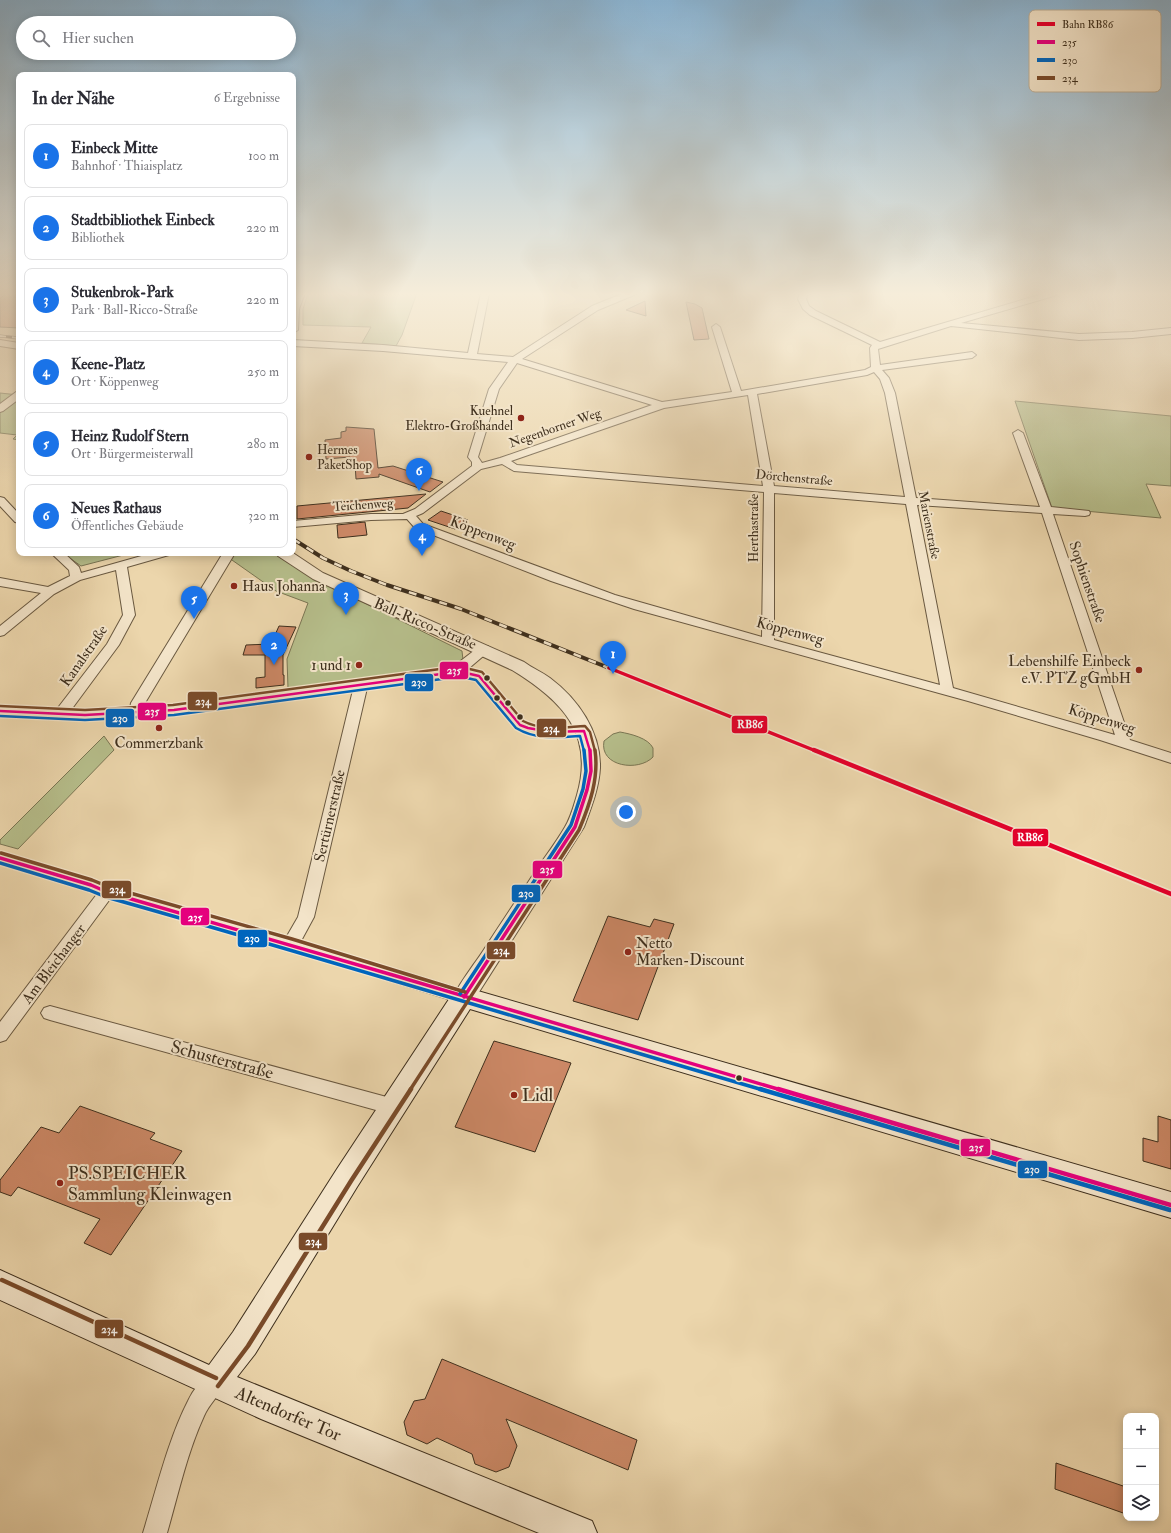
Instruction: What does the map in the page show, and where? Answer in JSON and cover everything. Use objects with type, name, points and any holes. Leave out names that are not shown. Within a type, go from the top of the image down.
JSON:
[{"type":"main road","points":[[214,1383],[244,1343],[343,1185],[464,997],[1171,1205]]},
{"type":"main road","name":"Altendorfer Tor","points":[[0,1285],[214,1383],[580,1533]]},
{"type":"street","points":[[478,467],[477,462],[472,457],[494,389],[511,365]]},
{"type":"street","points":[[530,365],[662,405]]},
{"type":"street","points":[[728,365],[737,393]]},
{"type":"street","name":"Negenborner Weg","points":[[478,467],[504,460],[662,405],[752,392],[867,372],[876,368],[902,365]]},
{"type":"street","name":"Marienstraße","points":[[876,368],[884,378],[890,393],[946,689]]},
{"type":"street","name":"Herthastraße","points":[[752,392],[769,490],[768,642]]},
{"type":"street","points":[[0,409],[16,396]]},
{"type":"street","name":"Sophienstraße","points":[[1018,434],[1047,511],[1124,742]]},
{"type":"street","name":"Dörchenstraße","points":[[504,460],[514,468],[769,490],[1085,513]]},
{"type":"street","name":"Teichenweg","points":[[296,524],[410,515],[419,511],[478,467]]},
{"type":"street","points":[[0,500],[16,517]]},
{"type":"street","name":"Köppenweg","points":[[410,515],[414,522],[419,526],[565,582],[637,606],[946,689],[1124,742],[1171,758]]},
{"type":"street","points":[[60,556],[75,569],[76,578]]},
{"type":"street","points":[[0,632],[50,591],[76,578],[155,556]]},
{"type":"street","points":[[135,713],[138,703],[227,556]]},
{"type":"street","name":"Ball-Ricco-Straße","points":[[287,556],[318,576],[484,649],[544,681],[560,696],[576,715],[584,731],[590,751],[591,768],[584,804],[575,827],[464,997]]},
{"type":"street","name":"Kanalstraße","points":[[61,714],[113,645],[129,615],[117,567]]},
{"type":"street","points":[[0,582],[50,591]]},
{"type":"street","points":[[0,711],[61,714],[135,713],[174,710],[441,674],[463,666],[484,649]]},
{"type":"street","name":"Sertürnerstraße","points":[[291,944],[306,917],[361,684]]},
{"type":"street","points":[[0,858],[91,885],[107,892],[291,944],[464,997]]},
{"type":"street","name":"Am Bleichanger","points":[[0,1035],[107,892]]},
{"type":"street","name":"Schusterstraße","points":[[50,1012],[394,1107]]},
{"type":"street","points":[[156,1533],[184,1439],[196,1408],[214,1383]]},
{"type":"green space","points":[[0,393],[16,395],[16,435],[0,433]]},
{"type":"green space","points":[[1015,401],[1171,416],[1171,486],[1146,484],[1161,518],[1052,508]]},
{"type":"green space","points":[[67,556],[119,556],[81,566]]},
{"type":"green space","points":[[226,556],[278,556],[306,574],[462,651],[463,660],[438,670],[288,688],[287,659],[308,603],[276,591]]},
{"type":"green space","points":[[620,732],[634,735],[651,745],[653,748],[653,757],[647,762],[630,765],[621,764],[608,757],[604,750],[604,741],[613,734]]},
{"type":"green space","points":[[104,736],[114,750],[18,849],[0,844],[0,840]]},
{"type":"building","points":[[346,427],[374,429],[378,468],[393,466],[443,482],[430,492],[379,474],[379,477],[356,479],[355,464],[350,464],[350,457],[326,459],[325,440],[341,438],[341,432],[346,431]]},
{"type":"building","points":[[426,494],[408,508],[297,519],[297,506]]},
{"type":"building","points":[[441,511],[468,520],[455,529],[428,520]]},
{"type":"building","points":[[365,522],[367,535],[338,538],[337,525]]},
{"type":"building","points":[[279,626],[296,627],[283,655],[284,685],[256,688],[256,678],[265,677],[265,655],[243,655],[246,645],[271,644]]},
{"type":"building","name":"Netto Marken-Discount","points":[[608,916],[650,927],[654,919],[674,924],[638,1020],[573,1001]]},
{"type":"building","name":"Lidl","points":[[494,1041],[571,1063],[535,1152],[455,1127]]},
{"type":"building","name":"PS.SPEICHER Sammlung Kleinwagen","points":[[80,1106],[155,1133],[150,1139],[182,1151],[111,1255],[84,1243],[100,1219],[18,1187],[11,1196],[0,1192],[0,1180],[41,1127],[59,1133]]},
{"type":"building","points":[[1158,1116],[1171,1120],[1171,1169],[1143,1161],[1143,1138],[1158,1142]]},
{"type":"building","points":[[442,1359],[637,1440],[628,1470],[506,1419],[517,1446],[509,1467],[496,1472],[475,1464],[472,1454],[437,1438],[427,1444],[407,1435],[404,1422],[414,1401],[425,1399]]},
{"type":"building","points":[[1056,1463],[1123,1486],[1123,1513],[1055,1489]]},
{"type":"railway","points":[[296,541],[323,558],[351,571],[387,585],[461,609],[609,668]]},
{"type":"rail line","name":"RB86","points":[[609,668],[1171,894]]},
{"type":"transit line","name":"234","points":[[0,706],[85,710],[173,705],[440,669],[453,665],[482,672],[523,721],[529,724],[551,728],[585,726],[590,732],[595,751],[596,763],[594,786],[588,808],[579,830],[351,1181],[248,1346],[218,1386]]},
{"type":"transit line","name":"235","points":[[0,711],[85,715],[174,710],[441,674],[453,670],[479,676],[520,725],[543,732],[559,733],[584,731],[590,752],[591,771],[587,790],[575,827],[464,997]]},
{"type":"transit line","name":"230","points":[[0,716],[85,720],[174,715],[442,679],[453,675],[476,680],[516,728],[523,732],[547,738],[580,736],[585,753],[586,771],[583,789],[571,825],[460,994]]},
{"type":"transit line","name":"234","points":[[1,853],[92,880],[109,887],[292,939],[465,992]]},
{"type":"transit line","name":"235","points":[[0,858],[91,885],[107,892],[291,944],[464,997],[1171,1205]]},
{"type":"transit line","name":"230","points":[[0,863],[89,890],[106,897],[290,949],[463,1002],[1170,1210]]},
{"type":"transit line","name":"234","points":[[2,1280],[216,1378]]},
{"type":"place","name":"Kuehnel Elektro-Großhandel","points":[[521,418]]},
{"type":"place","name":"Hermes PaketShop","points":[[309,457]]},
{"type":"place","name":"Neues Rathaus","points":[[419,491]]},
{"type":"place","name":"Keene-Platz","points":[[422,556]]},
{"type":"place","name":"Haus Johanna","points":[[234,586]]},
{"type":"place","name":"Stukenbrok-Park","points":[[346,615]]},
{"type":"place","name":"Heinz Rudolf Stern","points":[[194,619]]},
{"type":"place","name":"Stadtbibliothek Einbeck","points":[[274,665]]},
{"type":"place","name":"1 und 1","points":[[359,665]]},
{"type":"place","name":"Lebenshilfe Einbeck e.V. PTZ gGmbH","points":[[1139,670]]},
{"type":"place","name":"Einbeck Mitte","points":[[613,674]]},
{"type":"place","name":"Commerzbank","points":[[159,728]]},
{"type":"place","name":"Netto Marken-Discount","points":[[628,952]]},
{"type":"place","name":"Lidl","points":[[514,1095]]},
{"type":"place","name":"PS.SPEICHER Sammlung Kleinwagen","points":[[60,1183]]}]
